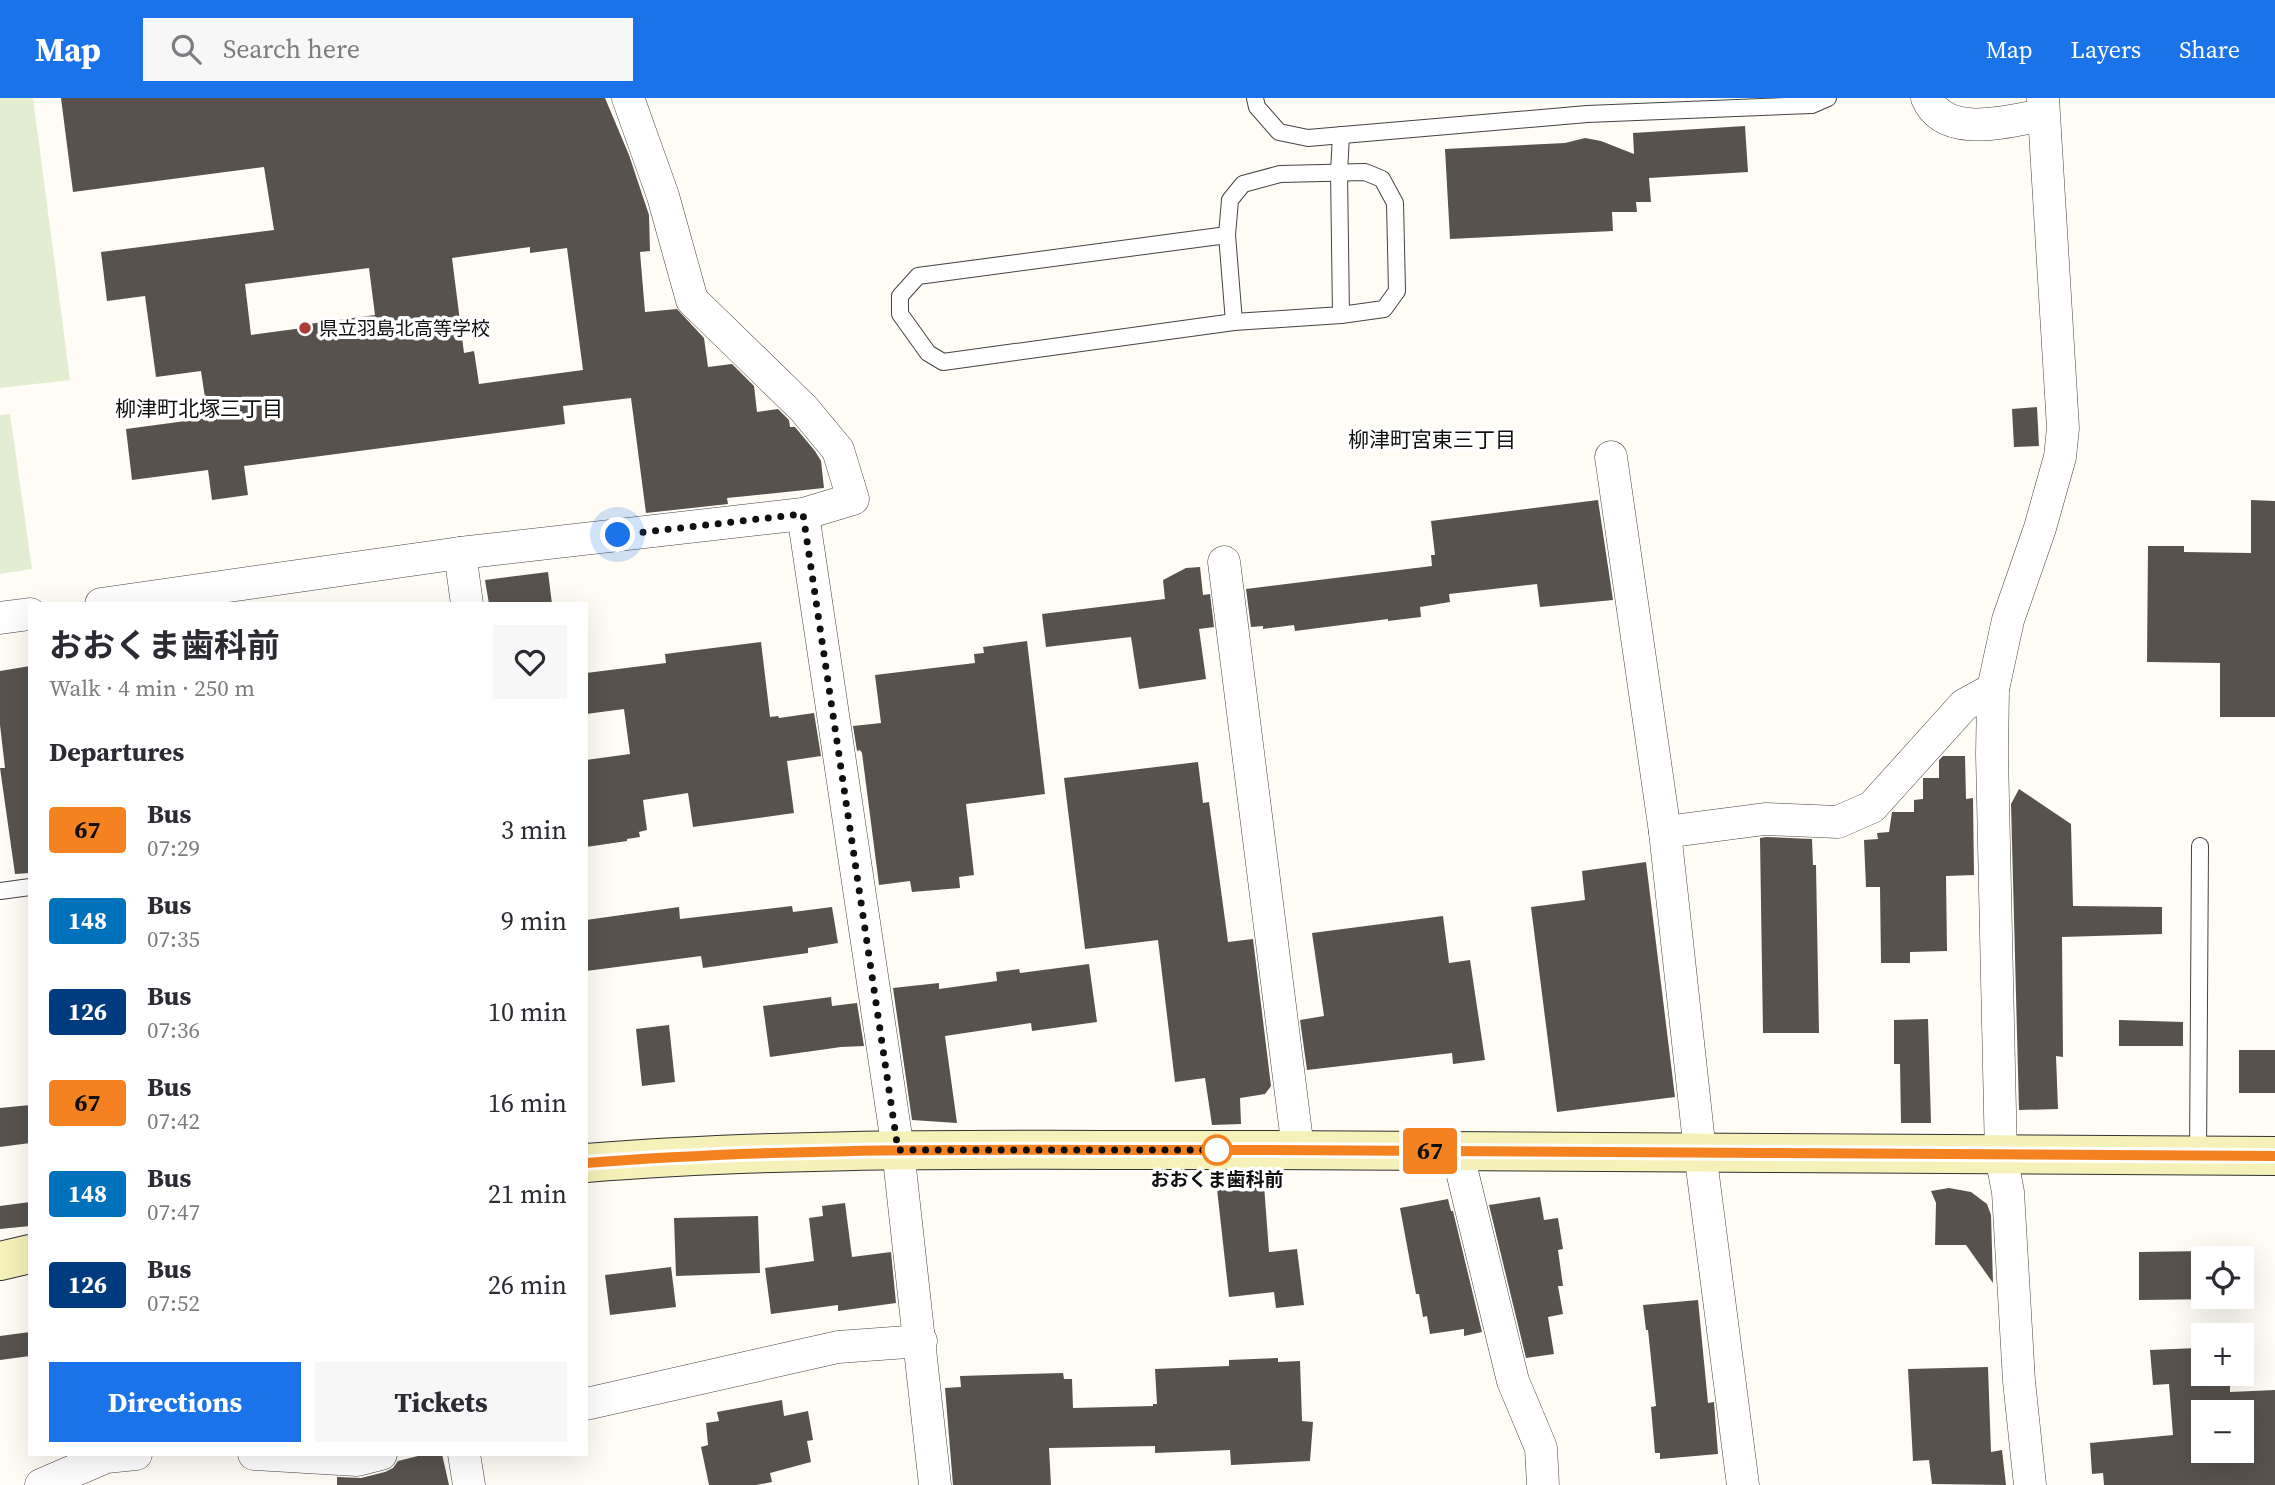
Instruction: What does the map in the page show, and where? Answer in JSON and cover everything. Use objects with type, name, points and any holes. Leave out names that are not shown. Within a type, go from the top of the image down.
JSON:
[{"type":"main road","points":[[588,1163],[648,1158],[898,1150],[1298,1149],[2275,1156]]},
{"type":"main road","points":[[0,1261],[28,1254]]},
{"type":"street","points":[[115,602],[460,553],[803,514],[853,499],[838,450],[804,409],[692,300],[663,196],[628,98]]},
{"type":"street","points":[[1927,98],[1933,110],[1941,116],[1962,123],[1984,124],[2043,106],[2063,428],[2060,457],[2040,528],[2008,620],[1993,689],[1992,755],[2001,1156],[2008,1192],[2019,1381],[2030,1485]]},
{"type":"street","points":[[1611,457],[1665,832],[1700,1152],[1743,1485]]},
{"type":"street","points":[[803,514],[898,1150],[935,1485]]},
{"type":"street","points":[[460,553],[467,602]]},
{"type":"street","points":[[1224,562],[1298,1149]]},
{"type":"street","points":[[0,618],[28,614]]},
{"type":"street","points":[[1665,832],[1765,819],[1838,822],[1872,807],[1964,705],[1993,689]]},
{"type":"street","points":[[1457,1151],[1513,1381],[1541,1448],[1543,1485]]},
{"type":"street","points":[[588,1404],[838,1347],[921,1341]]},
{"type":"street","points":[[41,1485],[106,1457],[116,1456]]},
{"type":"street","points":[[288,1456],[357,1460],[373,1456]]},
{"type":"street","points":[[464,1456],[469,1485]]},
{"type":"lane","points":[[1255,98],[1257,107],[1279,132],[1308,138],[1587,106],[1812,105],[1828,98]]},
{"type":"lane","points":[[1341,135],[1341,314]]},
{"type":"lane","points":[[1227,235],[918,276],[900,296],[900,314],[928,353],[943,362],[1234,322],[1384,309],[1397,291],[1395,204],[1382,179],[1364,172],[1280,174],[1244,184],[1230,200],[1227,235],[1234,322]]},
{"type":"lane","points":[[2198,1156],[2200,846]]},
{"type":"lane","points":[[0,891],[28,887]]},
{"type":"green space","points":[[0,98],[33,98],[70,380],[0,388]]},
{"type":"green space","points":[[10,414],[32,569],[0,574],[0,415]]},
{"type":"building","points":[[61,98],[605,98],[629,155],[649,215],[650,251],[640,252],[645,312],[677,309],[704,338],[708,367],[732,364],[754,386],[757,412],[778,409],[789,420],[790,427],[795,427],[815,451],[821,461],[824,488],[727,498],[728,504],[646,513],[631,398],[563,406],[565,424],[244,466],[248,495],[212,500],[208,470],[132,480],[126,429],[208,418],[201,371],[156,377],[145,296],[107,301],[101,252],[274,230],[264,167],[73,192]],"holes":[[[530,247],[530,253],[567,248],[583,370],[479,384],[474,351],[464,353],[452,258]],[[369,268],[375,315],[251,335],[245,284]]]},
{"type":"building","points":[[1745,126],[1748,172],[1649,178],[1651,202],[1636,202],[1637,212],[1612,212],[1613,231],[1450,239],[1445,149],[1565,143],[1585,138],[1601,141],[1634,154],[1633,133]]},
{"type":"building","points":[[2037,407],[2039,446],[2014,447],[2012,409]]},
{"type":"building","points":[[1598,500],[1613,600],[1540,607],[1537,584],[1449,594],[1450,602],[1420,607],[1421,617],[1295,631],[1294,625],[1263,629],[1263,626],[1251,627],[1246,589],[1432,566],[1431,555],[1435,555],[1431,521]]},
{"type":"building","points":[[2251,500],[2275,501],[2275,717],[2220,717],[2220,663],[2147,662],[2148,546],[2184,546],[2184,552],[2251,553]]},
{"type":"building","points":[[1200,567],[1203,595],[1210,594],[1214,627],[1199,629],[1206,679],[1139,689],[1131,637],[1046,647],[1042,614],[1165,599],[1163,580],[1186,568]]},
{"type":"building","points":[[548,572],[552,602],[489,602],[485,580]]},
{"type":"building","points":[[1027,641],[1045,794],[966,804],[974,875],[959,877],[960,888],[912,892],[910,881],[879,885],[862,753],[857,751],[853,726],[881,723],[875,675],[975,663],[974,654],[984,653],[983,647]]},
{"type":"building","points":[[761,642],[770,717],[814,713],[821,756],[787,761],[794,813],[693,827],[688,793],[643,800],[647,830],[639,832],[640,837],[588,847],[588,760],[630,754],[624,709],[588,714],[588,673],[666,663],[665,654]]},
{"type":"building","points":[[28,666],[28,873],[15,874],[0,768],[5,768],[0,725],[0,671]]},
{"type":"building","points":[[1943,756],[1965,756],[1966,799],[1973,798],[1974,875],[1946,876],[1947,951],[1910,952],[1910,963],[1881,963],[1880,887],[1866,887],[1864,840],[1878,839],[1877,833],[1889,832],[1892,812],[1914,812],[1914,800],[1923,799],[1923,778],[1939,778],[1939,760]]},
{"type":"building","points":[[1198,762],[1203,803],[1209,802],[1228,942],[1253,939],[1271,1086],[1265,1094],[1240,1098],[1241,1124],[1212,1125],[1205,1078],[1175,1082],[1158,940],[1085,949],[1064,778]]},
{"type":"building","points":[[2019,789],[2071,824],[2073,906],[2162,907],[2162,934],[2062,937],[2063,1057],[2056,1056],[2058,1109],[2019,1110],[2011,804]]},
{"type":"building","points":[[1760,838],[1812,839],[1813,865],[1816,865],[1819,1033],[1763,1033]]},
{"type":"building","points":[[1646,862],[1675,1097],[1557,1112],[1531,907],[1585,900],[1582,871]]},
{"type":"building","points":[[792,906],[793,912],[832,907],[838,943],[808,948],[808,953],[703,968],[701,956],[588,971],[588,920],[679,907],[680,919]]},
{"type":"building","points":[[1443,916],[1449,963],[1470,960],[1485,1060],[1453,1064],[1452,1053],[1307,1070],[1300,1020],[1324,1016],[1312,933]]},
{"type":"building","points":[[1089,964],[1097,1022],[1032,1031],[1031,1023],[945,1036],[957,1123],[912,1120],[893,988],[939,983],[939,989],[997,981],[996,972],[1019,969],[1020,973]]},
{"type":"building","points":[[831,997],[832,1006],[857,1003],[864,1046],[770,1057],[763,1006]]},
{"type":"building","points":[[1928,1019],[1931,1123],[1901,1123],[1900,1064],[1894,1064],[1894,1020]]},
{"type":"building","points":[[2119,1020],[2183,1022],[2183,1046],[2119,1046]]},
{"type":"building","points":[[669,1025],[675,1082],[642,1086],[636,1029]]},
{"type":"building","points":[[2239,1050],[2275,1050],[2275,1093],[2239,1093]]},
{"type":"building","points":[[28,1105],[28,1143],[0,1147],[0,1108]]},
{"type":"building","points":[[1264,1185],[1269,1252],[1297,1249],[1304,1305],[1276,1308],[1274,1292],[1229,1297],[1217,1189]]},
{"type":"building","points":[[1949,1188],[1971,1192],[1987,1204],[1991,1215],[1993,1283],[1966,1245],[1935,1245],[1936,1203],[1931,1191]]},
{"type":"building","points":[[1540,1197],[1544,1220],[1558,1218],[1563,1249],[1558,1250],[1563,1286],[1558,1286],[1563,1314],[1548,1317],[1554,1354],[1526,1358],[1489,1205]]},
{"type":"building","points":[[1448,1199],[1482,1332],[1464,1336],[1464,1329],[1430,1334],[1427,1316],[1423,1317],[1419,1294],[1416,1294],[1400,1208]]},
{"type":"building","points":[[28,1202],[28,1226],[0,1229],[0,1206]]},
{"type":"building","points":[[845,1203],[852,1257],[891,1252],[896,1303],[838,1311],[838,1305],[771,1314],[765,1268],[814,1261],[809,1218],[823,1216],[822,1206]]},
{"type":"building","points":[[758,1216],[760,1273],[676,1276],[674,1218]]},
{"type":"building","points":[[2191,1251],[2191,1299],[2139,1300],[2139,1252]]},
{"type":"building","points":[[671,1267],[676,1307],[610,1315],[605,1275]]},
{"type":"building","points":[[1698,1300],[1708,1403],[1714,1402],[1718,1454],[1660,1459],[1660,1453],[1655,1453],[1651,1407],[1656,1406],[1643,1305]]},
{"type":"building","points":[[28,1332],[28,1356],[0,1360],[0,1336]]},
{"type":"building","points":[[2191,1348],[2191,1386],[2230,1386],[2230,1392],[2275,1390],[2275,1485],[2104,1485],[2103,1473],[2092,1474],[2090,1443],[2173,1435],[2169,1384],[2153,1385],[2150,1350]]},
{"type":"building","points":[[1278,1358],[1278,1362],[1300,1361],[1302,1421],[1313,1422],[1310,1461],[1231,1465],[1230,1450],[1155,1453],[1155,1446],[1049,1448],[1051,1485],[953,1485],[945,1388],[961,1387],[960,1376],[1063,1373],[1064,1379],[1072,1379],[1073,1408],[1153,1406],[1157,1404],[1155,1369],[1229,1366],[1229,1360]]},
{"type":"building","points":[[1988,1367],[1991,1452],[2002,1450],[2006,1485],[1932,1484],[1929,1460],[1913,1461],[1908,1369]]},
{"type":"building","points":[[782,1400],[784,1416],[808,1411],[813,1440],[807,1441],[811,1462],[770,1473],[772,1482],[756,1485],[709,1485],[701,1447],[708,1445],[706,1423],[719,1421],[717,1412]]},
{"type":"building","points":[[418,1456],[442,1456],[449,1485],[337,1485],[337,1477],[361,1478],[385,1472],[393,1468],[398,1461]]},
{"type":"bus line","name":"67","points":[[588,1163],[648,1158],[898,1150],[1298,1149],[2275,1156]]},
{"type":"place","name":"県立羽島北高等学校","points":[[305,328]]},
{"type":"place","name":"おおくま歯科前","points":[[1217,1150]]},
{"type":"district","name":"柳津町北塚三丁目","points":[[199,408]]},
{"type":"district","name":"柳津町宮東三丁目","points":[[1432,439]]},
{"type":"route","points":[[618,535],[803,514],[898,1150],[1217,1150]]}]
